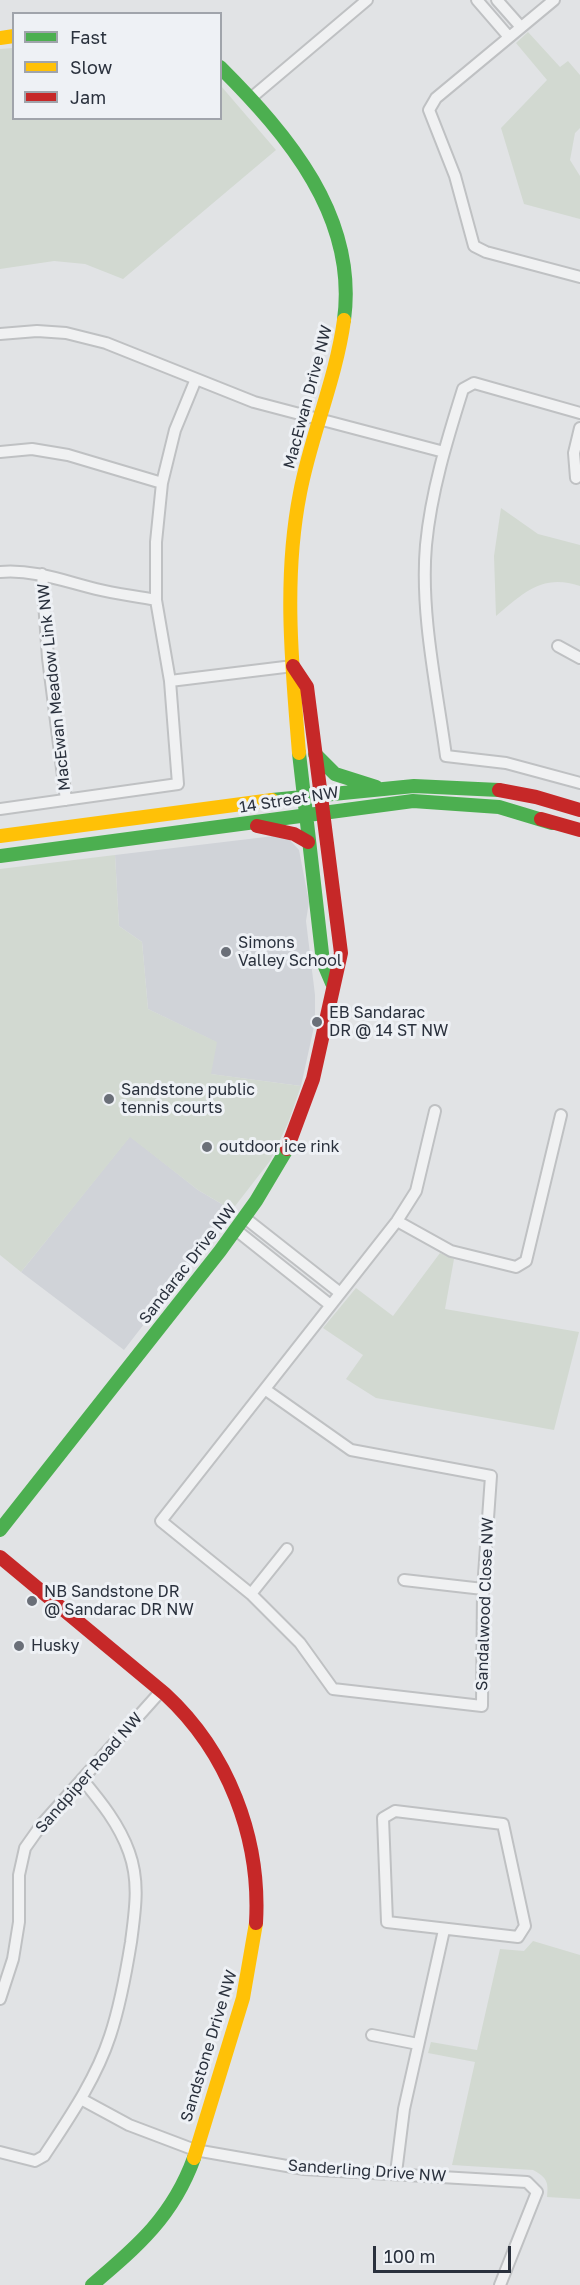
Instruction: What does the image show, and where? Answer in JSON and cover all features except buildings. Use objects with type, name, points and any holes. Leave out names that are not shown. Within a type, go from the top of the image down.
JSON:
[{"type":"street","points":[[251,98],[367,0]]},
{"type":"street","points":[[477,0],[509,37]]},
{"type":"street","points":[[497,0],[520,26]]},
{"type":"street","points":[[554,0],[435,98],[429,110],[429,116],[455,176],[474,246],[486,252],[580,277]]},
{"type":"street","name":"MacEwan Drive NW","points":[[222,69],[251,98],[312,175],[333,220],[343,256],[346,294],[344,325],[322,418],[300,492],[291,554],[289,627],[302,796]]},
{"type":"street","points":[[0,333],[38,331],[86,338],[141,356],[254,402],[322,418],[444,452]]},
{"type":"street","points":[[0,809],[178,784],[170,681],[156,600],[156,542],[162,483],[175,430],[196,379]]},
{"type":"street","points":[[580,414],[474,383],[463,389],[444,452],[428,535],[425,584],[446,756],[506,763],[580,783]]},
{"type":"street","points":[[576,478],[574,453],[580,428]]},
{"type":"street","points":[[0,452],[32,449],[68,454],[162,483]]},
{"type":"street","points":[[0,572],[14,570],[42,574],[98,589],[156,600]]},
{"type":"street","name":"MacEwan Meadow Link NW","points":[[42,574],[48,658],[66,800]]},
{"type":"street","points":[[558,646],[580,658]]},
{"type":"street","points":[[170,681],[293,666]]},
{"type":"street","name":"MacEwan Drive NW","points":[[293,666],[307,687],[321,794]]},
{"type":"street","points":[[315,754],[335,774],[382,789]]},
{"type":"street","name":"14 Street NW","points":[[0,836],[302,796],[414,786],[487,788],[536,797],[580,810]]},
{"type":"street","name":"Sandarac Drive NW","points":[[0,1530],[245,1218],[279,1167],[301,1119],[320,1060],[332,983],[341,953],[321,794]]},
{"type":"street","name":"Sandarac Drive NW","points":[[302,796],[323,962],[332,983]]},
{"type":"street","name":"14 Street NW","points":[[0,856],[413,801],[498,807],[541,819],[580,835]]},
{"type":"street","points":[[541,819],[580,830]]},
{"type":"street","points":[[247,824],[294,834],[308,842]]},
{"type":"street","name":"Sandalwood Close NW","points":[[266,1390],[351,1450],[491,1476],[483,1589],[482,1706],[333,1689],[300,1643],[251,1594],[161,1521],[266,1390],[329,1304],[397,1221],[416,1191],[435,1111]]},
{"type":"street","points":[[397,1221],[427,1239],[462,1254],[516,1267],[526,1261],[561,1115]]},
{"type":"street","points":[[245,1218],[339,1292]]},
{"type":"street","points":[[236,1230],[329,1304]]},
{"type":"street","points":[[251,1594],[287,1549]]},
{"type":"street","name":"Sandstone Drive NW","points":[[0,1557],[161,1691],[192,1721],[219,1761],[248,1831],[256,1884],[257,1928],[248,1981],[184,2182],[166,2213],[142,2240],[95,2284]]},
{"type":"street","points":[[404,1580],[483,1589]]},
{"type":"street","name":"Sandpiper Road NW","points":[[0,1999],[13,1959],[19,1923],[19,1875],[26,1848],[42,1824],[161,1691]]},
{"type":"street","points":[[0,2152],[35,2161],[44,2156],[81,2099],[110,2037],[126,1971],[137,1901],[136,1876],[129,1852],[111,1815],[82,1779]]},
{"type":"street","points":[[395,1811],[503,1824],[525,1926],[518,1937],[444,1930],[387,1922],[383,1818],[395,1811]]},
{"type":"street","points":[[396,2173],[404,2109],[444,1930]]},
{"type":"street","points":[[372,2035],[418,2044]]},
{"type":"street","name":"Sanderling Drive NW","points":[[81,2099],[129,2125],[195,2150],[304,2169],[527,2182],[537,2192],[500,2285]]},
{"type":"shaded area","points":[[528,32],[560,67],[568,61],[580,75],[580,128],[575,133],[570,160],[580,176],[580,219],[524,204],[501,128],[547,80],[516,43]]},
{"type":"shaded area","points":[[12,48],[12,120],[222,120],[222,87],[276,150],[123,279],[85,264],[54,261],[0,269],[0,49]]},
{"type":"shaded area","points":[[501,508],[538,534],[580,545],[580,586],[555,582],[544,584],[525,593],[496,616],[494,556]]},
{"type":"shaded area","name":"Simons Valley School","points":[[274,836],[288,838],[299,850],[309,902],[306,921],[315,995],[315,1022],[301,1086],[210,1074],[216,1042],[148,1009],[142,942],[119,926],[115,855]]},
{"type":"shaded area","points":[[115,855],[119,926],[142,942],[148,1009],[217,1042],[211,1074],[301,1086],[288,1123],[270,1161],[232,1210],[198,1190],[130,1137],[21,1272],[0,1255],[0,869]]},
{"type":"shaded area","points":[[130,1136],[198,1190],[232,1210],[124,1350],[21,1272]]},
{"type":"shaded area","points":[[440,1253],[454,1259],[445,1309],[579,1332],[554,1430],[376,1398],[346,1379],[363,1355],[323,1328],[356,1288],[393,1316]]},
{"type":"shaded area","points":[[533,1941],[580,1955],[580,2199],[547,2197],[546,2180],[533,2170],[452,2165],[475,2062],[428,2053],[431,2042],[477,2050],[500,1949],[524,1951]]},
{"type":"traffic: fast","points":[[222,69],[270,121],[313,180],[329,213],[340,247],[345,282],[344,320]]},
{"type":"traffic: fast","points":[[299,753],[323,962],[332,983]]},
{"type":"traffic: fast","points":[[315,754],[335,774],[376,787]]},
{"type":"traffic: fast","points":[[272,800],[414,786],[499,790]]},
{"type":"traffic: fast","points":[[0,856],[413,801],[499,807],[552,823]]},
{"type":"traffic: fast","points":[[0,1530],[220,1251],[256,1201],[287,1149]]},
{"type":"traffic: fast","points":[[92,2285],[139,2243],[165,2213],[176,2197],[194,2158]]},
{"type":"traffic: slow","points":[[0,38],[12,36]]},
{"type":"traffic: slow","points":[[299,753],[290,623],[295,525],[305,471],[335,364],[344,320]]},
{"type":"traffic: slow","points":[[0,836],[272,800]]},
{"type":"traffic: slow","points":[[194,2158],[243,1998],[256,1923]]},
{"type":"traffic: jam","points":[[287,1149],[313,1079],[341,953],[307,687],[293,666]]},
{"type":"traffic: jam","points":[[499,790],[536,797],[580,810]]},
{"type":"traffic: jam","points":[[541,819],[580,830]]},
{"type":"traffic: jam","points":[[257,826],[294,834],[308,842]]},
{"type":"traffic: jam","points":[[0,1557],[165,1694],[206,1742],[223,1770],[246,1828],[253,1860],[256,1923]]},
{"type":"place","name":"Simons Valley School","points":[[226,952]]},
{"type":"place","name":"EB Sandarac DR @ 14 ST NW","points":[[317,1022]]},
{"type":"place","name":"Sandstone public tennis courts","points":[[109,1099]]},
{"type":"place","name":"outdoor ice rink","points":[[207,1147]]},
{"type":"place","name":"NB Sandstone DR @ Sandarac DR NW","points":[[32,1601]]},
{"type":"place","name":"Husky","points":[[19,1646]]}]
